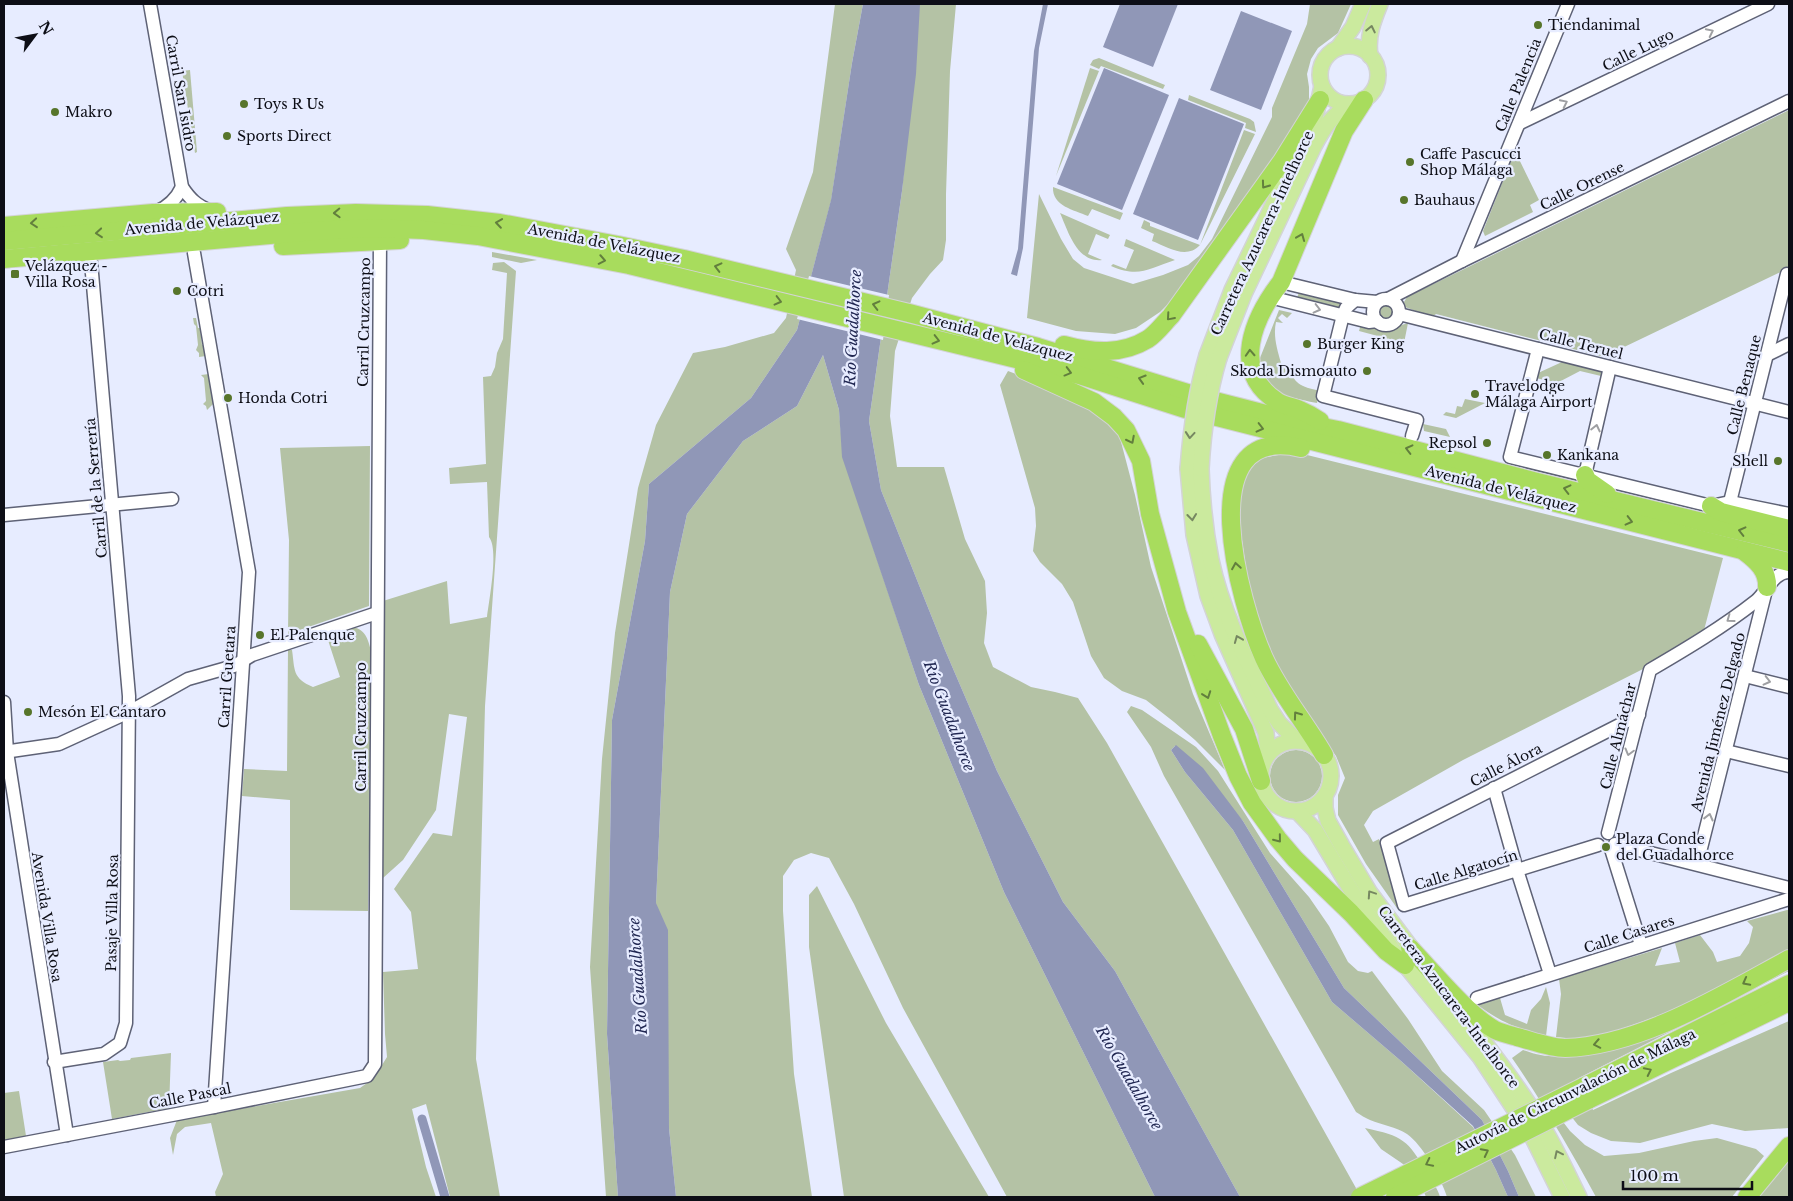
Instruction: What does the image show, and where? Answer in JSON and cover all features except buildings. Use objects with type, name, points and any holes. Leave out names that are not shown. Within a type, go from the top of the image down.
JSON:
[{"type":"highway","points":[[1321,93],[1282,161],[1171,316],[1150,338],[1127,349],[1102,352],[1070,347],[1006,347],[1015,366],[1094,402],[1114,417],[1126,430],[1141,461],[1150,514],[1190,653],[1235,768],[1252,803],[1295,859],[1386,951],[1408,956],[1473,1014],[1496,1030],[1531,1041],[1563,1048],[1597,1045],[1654,1027],[1701,1006],[1789,958]]},
{"type":"highway","points":[[1338,430],[1302,410],[1279,402],[1262,388],[1252,365],[1249,345],[1257,319],[1270,297],[1282,282],[1357,102]]},
{"type":"highway","points":[[4,226],[152,213],[262,209],[287,216]]},
{"type":"highway","name":"Avenida de Velázquez","points":[[4,241],[287,216],[356,213],[427,215],[500,223],[684,259],[909,313],[1006,347],[1394,463],[1789,562]]},
{"type":"highway","name":"Avenida de Velázquez","points":[[4,259],[314,231],[369,228],[424,230],[478,236],[629,265],[971,348],[988,359],[1006,347]]},
{"type":"highway","points":[[4,270],[265,247],[380,240],[423,239],[459,242],[536,254],[554,251]]},
{"type":"highway","name":"Avenida de Velázquez","points":[[1201,404],[1338,430],[1621,502],[1789,542]]},
{"type":"highway","points":[[1324,755],[1273,678],[1253,633],[1243,600],[1236,566],[1232,534],[1232,489],[1236,474],[1243,463],[1252,454],[1263,448],[1276,445],[1288,445],[1372,464],[1394,463]]},
{"type":"highway","points":[[1585,475],[1587,480],[1621,502]]},
{"type":"highway","points":[[1711,506],[1721,512],[1789,529]]},
{"type":"highway","points":[[1742,550],[1763,569],[1768,580],[1767,587]]},
{"type":"highway","points":[[1164,566],[1192,632],[1244,730],[1261,781]]},
{"type":"highway","name":"Autovía de Circunvalación de Málaga","points":[[1395,1197],[1789,984]]},
{"type":"highway","name":"Autovía de Circunvalación de Málaga","points":[[1360,1197],[1789,1002]]},
{"type":"highway","points":[[1747,1197],[1789,1146]]},
{"type":"main road","points":[[1338,48],[1353,27],[1363,4]]},
{"type":"main road","points":[[1370,56],[1368,45],[1371,25],[1380,4]]},
{"type":"main road","points":[[1349,46],[1360,48],[1370,56],[1376,64],[1378,75],[1376,86],[1370,96],[1357,102],[1338,102],[1321,93],[1320,75],[1322,64],[1328,54],[1338,48],[1349,46]]},
{"type":"main road","name":"Carretera Azucarera-Intelhorce","points":[[1268,754],[1266,733],[1222,634],[1208,596],[1194,535],[1194,469],[1203,433],[1201,404],[1232,290],[1315,118],[1321,93]]},
{"type":"main road","name":"Carretera Azucarera-Intelhorce","points":[[1213,357],[1326,124],[1336,113],[1357,102]]},
{"type":"main road","name":"Carretera Azucarera-Intelhorce","points":[[1194,469],[1206,536],[1216,580],[1226,610],[1270,709],[1278,723],[1297,740]]},
{"type":"main road","points":[[1297,740],[1318,748],[1324,755],[1330,767],[1330,784],[1325,796],[1317,804],[1304,810],[1284,809],[1274,803],[1266,794],[1261,781],[1262,763],[1268,754],[1282,743],[1297,740]]},
{"type":"main road","name":"Carretera Azucarera-Intelhorce","points":[[1325,796],[1328,821],[1370,893],[1408,956],[1514,1106],[1532,1136],[1562,1197]]},
{"type":"main road","name":"Carretera Azucarera-Intelhorce","points":[[1297,811],[1315,830],[1357,900],[1408,956],[1507,1074],[1538,1118],[1579,1197]]},
{"type":"street","name":"Carril San Isidro","points":[[150,4],[182,188]]},
{"type":"street","name":"Calle Palencia","points":[[1462,261],[1494,179],[1520,123],[1568,4]]},
{"type":"street","name":"Calle Lugo","points":[[1520,123],[1768,4]]},
{"type":"street","name":"Calle Orense","points":[[1382,300],[1789,101]]},
{"type":"street","points":[[152,213],[167,208],[178,197],[182,188],[191,200],[200,207],[213,212]]},
{"type":"street","name":"Carril Cruzcampo","points":[[375,1064],[380,240]]},
{"type":"street","name":"Carril Guetara","points":[[194,253],[249,572],[214,1107]]},
{"type":"street","name":"Carril de la Serrería","points":[[91,262],[130,696],[129,712]]},
{"type":"street","name":"Calle Benaque","points":[[1730,502],[1787,274]]},
{"type":"street","points":[[1270,297],[1388,325],[1395,321],[1399,314],[1396,302],[1355,300],[1282,282]]},
{"type":"street","points":[[1355,300],[1346,308],[1343,315],[1323,396],[1417,420],[1412,436]]},
{"type":"street","points":[[1377,321],[1373,314],[1374,306],[1382,300]]},
{"type":"street","name":"Calle Teruel","points":[[1399,314],[1789,412]]},
{"type":"street","points":[[1767,355],[1789,344]]},
{"type":"street","points":[[1538,349],[1510,457],[1711,506],[1730,502],[1789,514]]},
{"type":"street","points":[[1585,475],[1610,367]]},
{"type":"street","points":[[4,515],[172,499]]},
{"type":"street","name":"Calle Almáchar","points":[[1608,843],[1650,670],[1707,636],[1757,600],[1767,587],[1783,572],[1789,572]]},
{"type":"street","name":"Avenida Jiménez Delgado","points":[[1698,864],[1767,587]]},
{"type":"street","points":[[5,752],[59,744],[129,712],[188,679],[234,666],[252,655],[377,613]]},
{"type":"street","points":[[1745,676],[1789,686]]},
{"type":"street","name":"Avenida Villa Rosa","points":[[4,702],[5,752],[67,1135]]},
{"type":"street","name":"Pasaje Villa Rosa","points":[[54,1062],[104,1054],[120,1043],[126,1023],[129,712]]},
{"type":"street","name":"Calle Álora","points":[[1387,843],[1639,715]]},
{"type":"street","points":[[1726,751],[1789,766]]},
{"type":"street","points":[[1494,788],[1517,870],[1550,974]]},
{"type":"street","name":"Calle Algatocín","points":[[1387,843],[1404,904],[1608,843]]},
{"type":"street","points":[[1608,843],[1789,888]]},
{"type":"street","points":[[1608,843],[1641,945]]},
{"type":"street","name":"Calle Casares","points":[[1477,998],[1789,899]]},
{"type":"street","name":"Calle Pascal","points":[[4,1147],[367,1076],[375,1064]]},
{"type":"green space","points":[[835,4],[863,4],[831,201],[797,330],[751,398],[649,484],[645,541],[612,720],[607,1034],[618,1197],[606,1197],[590,967],[602,759],[615,633],[638,488],[656,425],[693,353],[725,347],[774,333],[786,318],[796,270],[786,249],[813,172]]},
{"type":"green space","points":[[919,4],[956,4],[950,71],[946,240],[943,260],[912,298],[895,351],[890,416],[897,467],[944,467],[965,539],[985,581],[987,613],[984,643],[993,667],[1031,687],[1078,698],[1107,743],[1361,1197],[1240,1197],[1115,971],[1063,902],[997,771],[945,650],[881,490],[869,421],[902,191]]},
{"type":"green space","points":[[1310,4],[1351,4],[1338,33],[1318,48],[1311,59],[1307,74],[1309,101],[1294,133],[1174,298],[1160,312],[1136,328],[1115,334],[1076,331],[1027,318],[1039,194],[1073,259],[1084,268],[1133,284],[1188,265],[1199,256],[1212,239],[1272,117],[1272,108],[1307,24]]},
{"type":"green space","points":[[1099,58],[1165,85],[1163,89],[1101,66],[1099,69],[1090,65],[1093,60]]},
{"type":"green space","points":[[1090,68],[1099,71],[1056,176]]},
{"type":"green space","points":[[190,70],[197,152],[195,153],[182,71]]},
{"type":"green space","points":[[1189,95],[1250,119],[1254,122],[1256,132],[1245,128],[1246,123],[1188,100]]},
{"type":"green space","points":[[1789,110],[1789,268],[1620,349],[1616,360],[1436,314],[1432,317],[1405,307],[1404,302],[1407,297]]},
{"type":"green space","points":[[1244,130],[1255,134],[1200,245]]},
{"type":"green space","points":[[1515,151],[1539,200],[1530,205],[1533,212],[1485,236],[1483,231]]},
{"type":"green space","points":[[1053,187],[1123,213],[1120,220],[1092,209],[1088,216],[1071,209],[1056,199]]},
{"type":"green space","points":[[1060,213],[1110,235],[1108,239],[1096,234],[1088,254],[1102,260],[1093,260],[1080,251],[1070,237]]},
{"type":"green space","points":[[1144,220],[1150,223],[1150,226],[1200,245],[1189,252],[1177,251],[1152,241],[1154,234],[1141,228]]},
{"type":"green space","points":[[1126,239],[1175,260],[1136,272],[1121,270],[1111,266],[1113,264],[1126,269],[1134,250],[1124,246]]},
{"type":"green space","points":[[492,252],[537,260],[521,263],[492,257]]},
{"type":"green space","points":[[504,262],[516,271],[485,706],[476,1059],[500,1197],[450,1197],[426,1104],[412,1109],[426,1167],[436,1197],[216,1197],[215,1192],[223,1174],[211,1123],[185,1127],[177,1134],[173,1155],[170,1138],[177,1120],[360,1088],[374,1078],[387,1057],[383,972],[418,969],[411,912],[394,889],[433,833],[452,836],[467,717],[449,714],[436,810],[403,860],[383,878],[383,601],[447,581],[450,624],[487,617],[493,552],[489,537],[487,482],[450,484],[449,468],[486,464],[483,377],[491,376],[503,339],[507,273],[492,270],[493,263]]},
{"type":"green space","points":[[1299,292],[1345,303],[1341,310],[1297,298]]},
{"type":"green space","points":[[1384,305],[1390,305],[1394,312],[1390,319],[1384,319],[1380,315],[1380,309]]},
{"type":"green space","points":[[1279,310],[1292,313],[1287,318],[1282,314],[1278,318],[1283,323],[1276,322],[1275,337],[1281,363],[1288,364],[1295,380],[1299,384],[1320,391],[1317,403],[1280,393],[1268,382],[1258,363]]},
{"type":"green space","points":[[193,318],[196,318],[198,328],[200,328],[202,345],[205,345],[206,356],[199,357],[199,353],[196,350],[198,345]]},
{"type":"green space","points":[[1408,323],[1404,343],[1359,331],[1361,324],[1386,330]]},
{"type":"green space","points":[[823,355],[839,410],[843,457],[919,685],[1004,892],[1155,1197],[1007,1197],[903,1008],[854,904],[829,858],[811,853],[794,860],[783,876],[783,911],[794,1074],[812,1197],[676,1197],[669,1128],[656,903],[670,592],[687,514],[743,441],[797,406]]},
{"type":"green space","points":[[1562,362],[1602,371],[1601,376],[1580,371],[1557,383],[1536,378],[1538,373]]},
{"type":"green space","points":[[1008,371],[1046,385],[1105,418],[1120,438],[1151,567],[1193,694],[1225,770],[1195,740],[1146,700],[1122,691],[1104,678],[1091,656],[1073,602],[1062,584],[1040,562],[1033,551],[1036,526],[1035,508],[1000,385]]},
{"type":"green space","points":[[209,374],[214,403],[207,410],[203,404],[206,401],[204,378],[201,375]]},
{"type":"green space","points":[[1465,399],[1485,403],[1456,418],[1443,415],[1446,412],[1455,414],[1457,406],[1462,407]]},
{"type":"green space","points":[[1423,424],[1446,429],[1450,437],[1424,431]]},
{"type":"green space","points":[[370,446],[369,606],[288,634],[289,540],[280,448]]},
{"type":"green space","points":[[1295,452],[1723,558],[1703,634],[1645,668],[1463,760],[1373,811],[1364,825],[1373,842],[1379,839],[1399,911],[1366,864],[1338,815],[1338,795],[1345,778],[1336,756],[1280,675],[1261,630],[1247,574],[1239,520],[1241,490],[1247,471],[1262,458]]},
{"type":"green space","points":[[353,627],[358,628],[364,633],[372,654],[368,911],[290,910],[290,800],[242,796],[244,769],[287,771],[288,649],[292,650],[294,668],[298,677],[313,687],[340,677],[327,637]]},
{"type":"green space","points":[[1131,706],[1142,710],[1196,747],[1218,771],[1270,853],[1309,897],[1329,926],[1348,962],[1358,971],[1368,973],[1372,971],[1408,1019],[1442,1071],[1484,1110],[1515,1155],[1536,1197],[1519,1197],[1482,1120],[1344,988],[1243,821],[1175,746],[1171,750],[1185,772],[1233,830],[1332,1002],[1401,1061],[1473,1127],[1508,1197],[1447,1197],[1431,1163],[1413,1139],[1403,1132],[1370,1120],[1356,1112],[1164,776],[1151,747],[1127,712]]},
{"type":"green space","points":[[1296,750],[1306,752],[1314,758],[1320,766],[1322,776],[1320,786],[1314,794],[1306,800],[1296,802],[1286,800],[1278,794],[1272,786],[1270,776],[1272,766],[1278,758],[1286,752]]},
{"type":"green space","points":[[817,886],[886,1023],[989,1197],[844,1197],[809,947],[809,895]]},
{"type":"green space","points":[[1789,910],[1789,953],[1676,1009],[1641,1022],[1598,1037],[1576,1039],[1556,1037],[1561,994],[1559,979],[1662,948],[1655,966],[1680,962],[1675,943],[1700,935],[1713,952],[1717,962],[1740,956],[1749,943],[1753,927],[1747,921]]},
{"type":"green space","points":[[1789,966],[1789,971],[1579,1078],[1593,1110],[1789,1021],[1789,1128],[1745,1131],[1712,1124],[1640,1143],[1611,1141],[1591,1133],[1578,1125],[1563,1106],[1554,1110],[1570,1131],[1585,1145],[1604,1156],[1639,1153],[1717,1138],[1756,1149],[1764,1156],[1732,1197],[1596,1197],[1556,1126],[1512,1058],[1523,1050],[1539,1055],[1553,1056],[1584,1054]]},
{"type":"green space","points":[[1546,987],[1550,1003],[1546,1036],[1510,1024],[1476,1004],[1500,998],[1505,1015],[1527,1024],[1531,1010],[1541,999]]},
{"type":"green space","points":[[171,1053],[169,1108],[112,1119],[103,1062],[130,1060],[131,1058]]},
{"type":"green space","points":[[19,1091],[26,1136],[4,1141],[4,1093]]},
{"type":"green space","points":[[1365,1128],[1396,1137],[1409,1146],[1435,1185],[1440,1197],[1426,1197],[1419,1179],[1403,1164],[1381,1149]]},
{"type":"green space","points":[[1789,1156],[1789,1197],[1755,1197]]},
{"type":"water","name":"Río Guadalhorce","points":[[863,4],[920,4],[916,74],[902,191],[869,421],[881,490],[945,650],[997,771],[1063,902],[1115,971],[1240,1197],[1155,1197],[1004,892],[919,685],[842,457],[839,410],[823,355],[797,406],[743,441],[687,514],[670,592],[656,903],[668,930],[669,1128],[676,1197],[618,1197],[607,1034],[612,720],[645,541],[649,484],[751,398],[797,330],[831,200]]},
{"type":"water","points":[[1043,4],[1048,4],[1039,48],[1023,248],[1017,276],[1011,274],[1018,249],[1034,51]]},
{"type":"water","points":[[1120,4],[1178,4],[1153,67],[1103,47]]},
{"type":"water","points":[[1241,11],[1292,31],[1261,110],[1210,90]]},
{"type":"water","points":[[1104,68],[1169,95],[1122,210],[1057,184]]},
{"type":"water","points":[[1179,98],[1244,124],[1198,240],[1133,214]]},
{"type":"water","points":[[1176,745],[1203,768],[1243,821],[1344,988],[1482,1120],[1519,1197],[1508,1197],[1473,1126],[1332,1002],[1233,830],[1185,772],[1171,750]]},
{"type":"pier","points":[[809,276],[889,295],[883,340],[797,319]]},
{"type":"waterway","points":[[422,1119],[445,1197]]},
{"type":"place","name":"Tiendanimal","points":[[1538,25]]},
{"type":"place","name":"Toys R Us","points":[[244,104]]},
{"type":"place","name":"Makro","points":[[55,112]]},
{"type":"place","name":"Sports Direct","points":[[227,136]]},
{"type":"place","name":"Caffe Pascucci Shop Málaga","points":[[1410,162]]},
{"type":"place","name":"Bauhaus","points":[[1404,200]]},
{"type":"place","name":"Velázquez - Villa Rosa","points":[[15,274]]},
{"type":"place","name":"Cotri","points":[[177,291]]},
{"type":"place","name":"Burger King","points":[[1307,344]]},
{"type":"place","name":"Skoda Dismoauto","points":[[1367,371]]},
{"type":"place","name":"Travelodge Málaga Airport","points":[[1475,394]]},
{"type":"place","name":"Honda Cotri","points":[[228,398]]},
{"type":"place","name":"Repsol","points":[[1487,443]]},
{"type":"place","name":"Kankana","points":[[1547,455]]},
{"type":"place","name":"Shell","points":[[1778,461]]},
{"type":"place","name":"El Palenque","points":[[260,635]]},
{"type":"place","name":"Mesón El Cántaro","points":[[28,712]]},
{"type":"place","name":"Plaza Conde del Guadalhorce","points":[[1606,847]]}]
